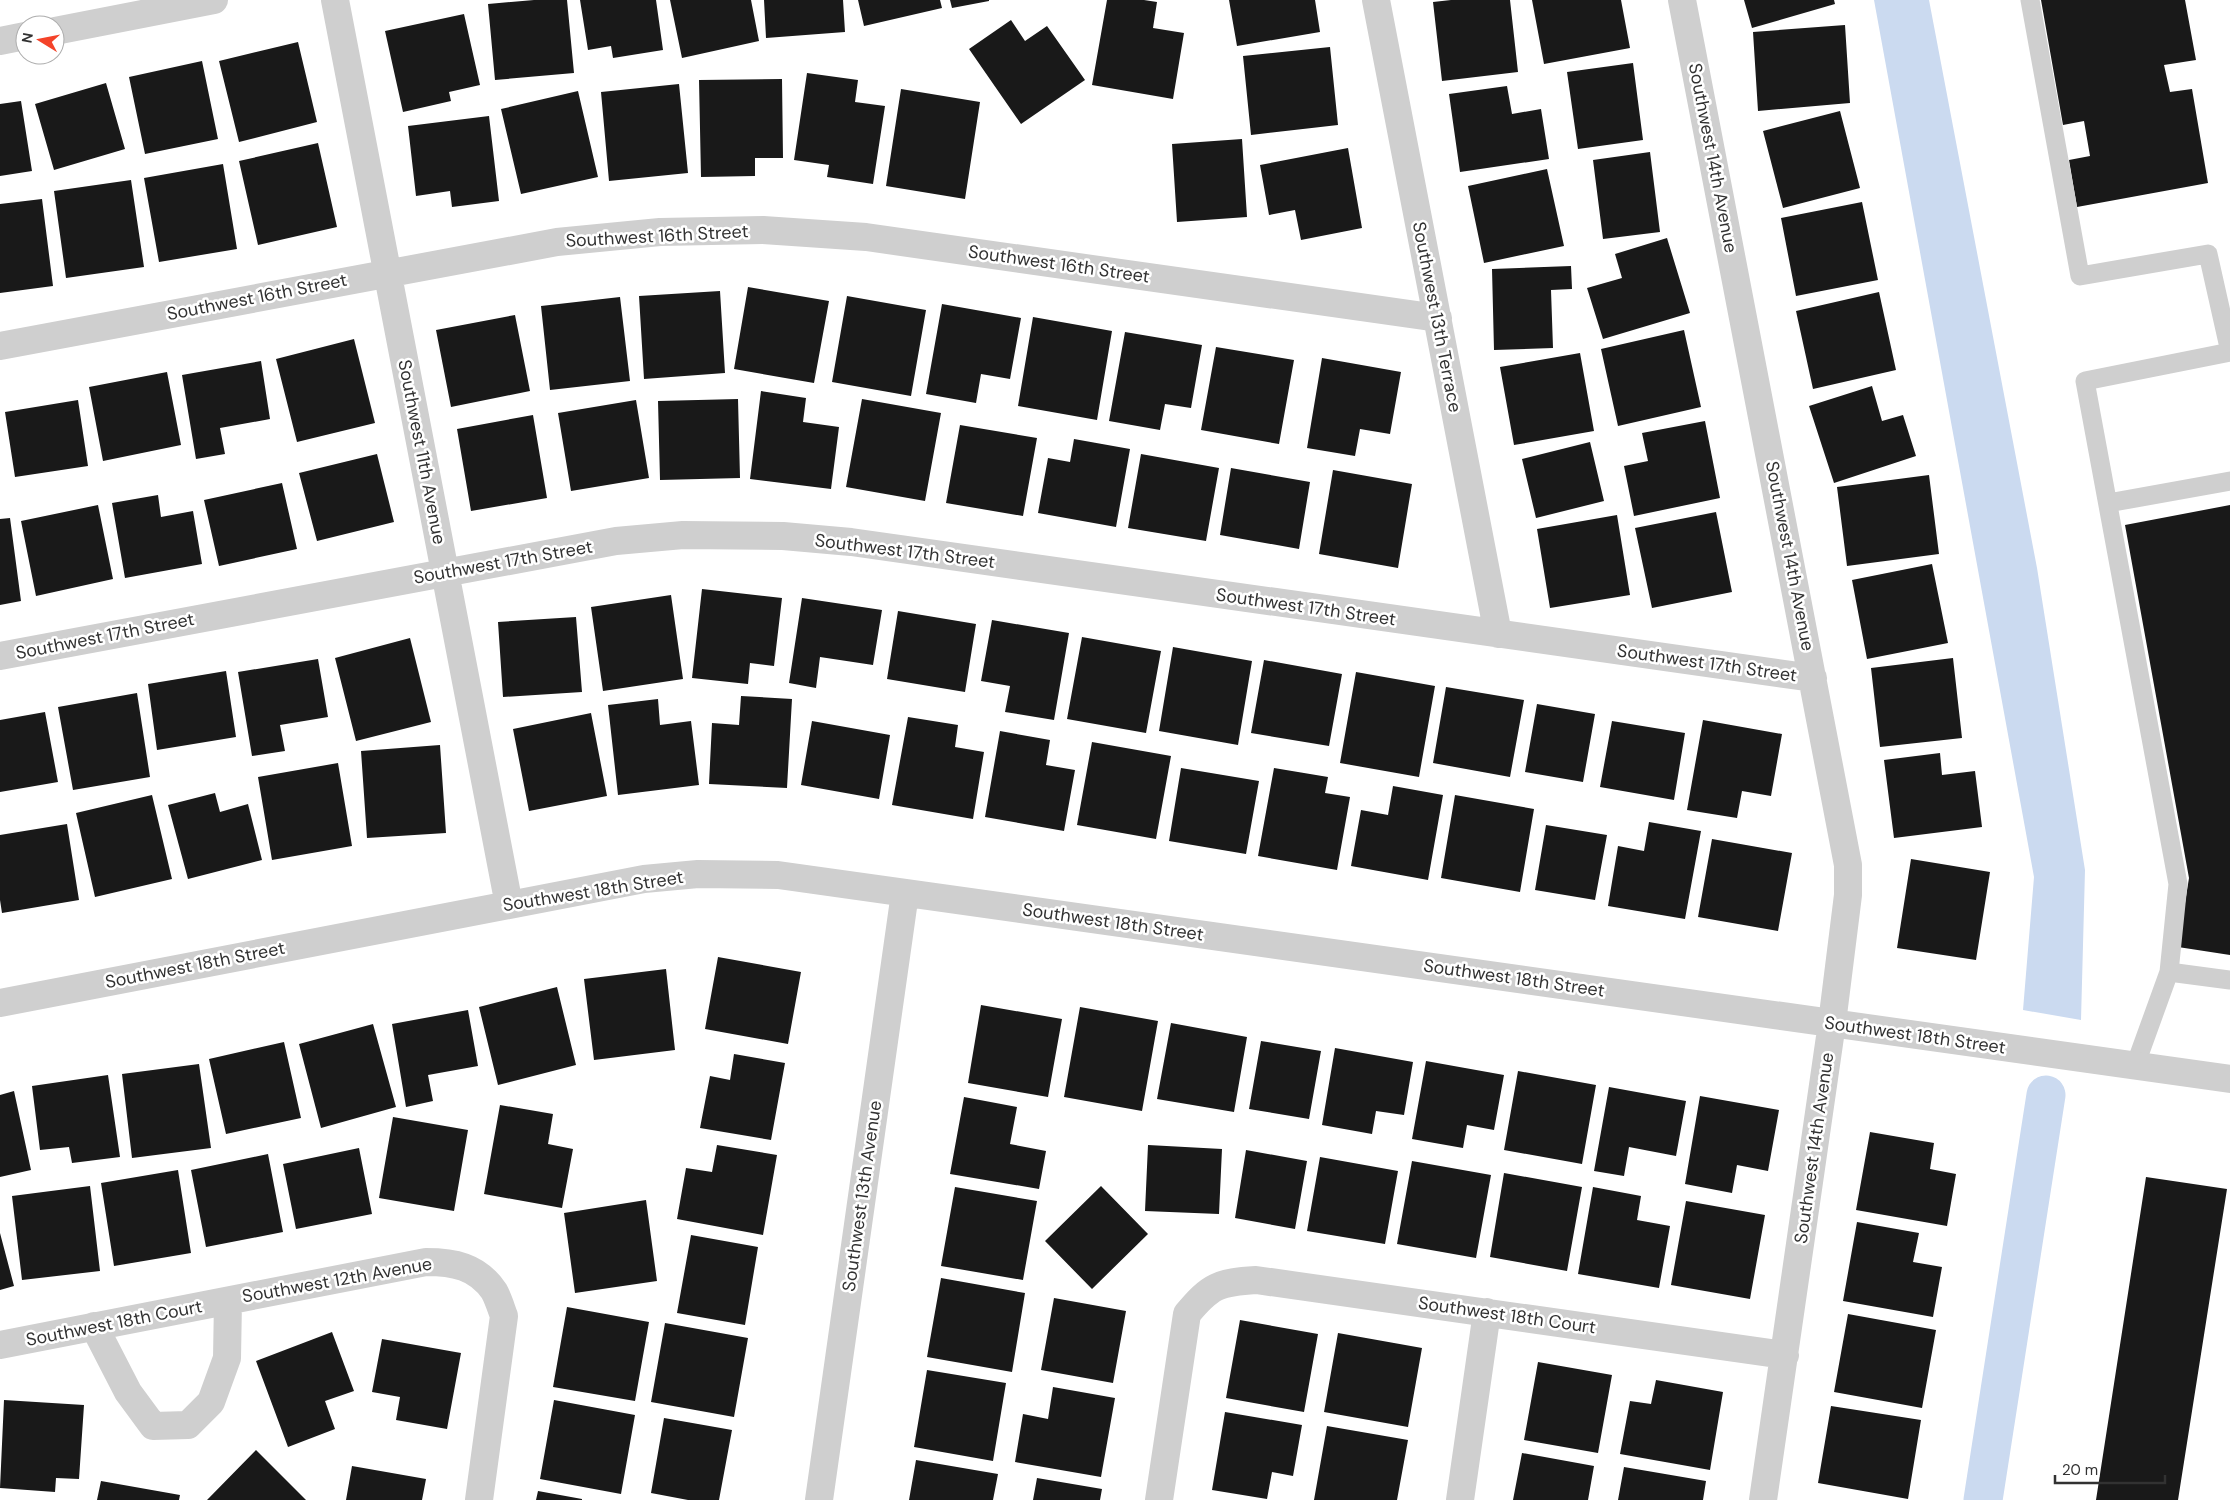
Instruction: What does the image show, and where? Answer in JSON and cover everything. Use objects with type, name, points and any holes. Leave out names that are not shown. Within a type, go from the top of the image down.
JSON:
[{"type":"street","points":[[65,28],[214,0]]},
{"type":"street","name":"Southwest 11th Avenue","points":[[335,0],[509,905]]},
{"type":"street","name":"Southwest 13th Terrace","points":[[1376,0],[1498,634]]},
{"type":"street","name":"Southwest 14th Avenue","points":[[1682,0],[1848,865],[1848,895],[1832,1023],[1763,1500]]},
{"type":"street","points":[[0,41],[15,38]]},
{"type":"street","name":"Southwest 16th Street","points":[[0,346],[557,242],[660,232],[763,230],[866,237],[1438,318]]},
{"type":"street","name":"Southwest 17th Street","points":[[0,656],[616,541],[683,535],[783,536],[851,542],[1813,678]]},
{"type":"street","name":"Southwest 18th Street","points":[[0,1003],[644,879],[698,874],[778,875],[2230,1080]]},
{"type":"street","name":"Southwest 13th Avenue","points":[[819,1500],[905,893]]},
{"type":"street","name":"Southwest 12th Avenue","points":[[228,1300],[426,1262],[451,1262],[476,1272],[494,1291],[504,1316],[479,1500]]},
{"type":"street","name":"Southwest 18th Court","points":[[1159,1500],[1187,1314],[1204,1293],[1229,1281],[1256,1280],[1785,1355]]},
{"type":"street","points":[[94,1326],[128,1392],[153,1426],[188,1424],[211,1402],[227,1358],[228,1300]]},
{"type":"street","name":"Southwest 18th Court","points":[[0,1345],[228,1300]]},
{"type":"street","points":[[1460,1500],[1487,1312]]},
{"type":"lane","points":[[2030,0],[2080,276],[2208,254],[2230,352],[2085,381],[2178,884],[2169,972],[2136,1066]]},
{"type":"lane","points":[[2108,504],[2230,481]]},
{"type":"lane","points":[[2169,972],[2230,980]]},
{"type":"water","points":[[1874,0],[1929,0],[2037,568],[2085,870],[2081,1020],[2023,1010],[2034,877]]},
{"type":"building","points":[[534,0],[567,0],[574,73],[495,80],[488,4]]},
{"type":"building","points":[[580,0],[656,0],[663,50],[613,58],[611,46],[588,50]]},
{"type":"building","points":[[670,0],[751,0],[759,41],[682,58]]},
{"type":"building","points":[[764,0],[843,0],[845,32],[766,38]]},
{"type":"building","points":[[858,0],[940,0],[942,8],[864,26]]},
{"type":"building","points":[[950,0],[989,0],[989,1],[952,8]]},
{"type":"building","points":[[1107,0],[1157,2],[1153,28],[1184,33],[1173,99],[1092,85]]},
{"type":"building","points":[[1229,0],[1315,0],[1320,32],[1237,46]]},
{"type":"building","points":[[1451,0],[1510,0],[1518,72],[1442,81],[1433,2]]},
{"type":"building","points":[[1532,0],[1621,0],[1630,48],[1544,64]]},
{"type":"building","points":[[1744,0],[1834,0],[1835,4],[1752,28]]},
{"type":"building","points":[[2041,0],[2185,0],[2196,60],[2164,65],[2170,92],[2192,89],[2208,183],[2077,207],[2069,160],[2090,156],[2084,121],[2063,125]]},
{"type":"building","points":[[464,14],[480,85],[449,92],[451,101],[403,112],[385,31]]},
{"type":"building","points":[[1011,20],[1025,41],[1047,26],[1085,80],[1021,124],[969,49]]},
{"type":"building","points":[[1845,25],[1850,103],[1758,111],[1753,32]]},
{"type":"building","points":[[298,42],[317,122],[239,142],[219,61]]},
{"type":"building","points":[[1330,47],[1338,125],[1251,135],[1243,56]]},
{"type":"building","points":[[202,61],[218,139],[145,154],[129,77]]},
{"type":"building","points":[[1633,63],[1643,140],[1578,149],[1567,72]]},
{"type":"building","points":[[807,73],[858,80],[855,102],[885,106],[873,184],[827,177],[829,165],[794,160]]},
{"type":"building","points":[[782,79],[783,158],[755,158],[755,176],[701,177],[699,80]]},
{"type":"building","points":[[106,83],[125,149],[54,170],[35,104]]},
{"type":"building","points":[[679,84],[688,173],[609,181],[601,92]]},
{"type":"building","points":[[1507,86],[1512,114],[1541,109],[1549,159],[1460,172],[1449,94]]},
{"type":"building","points":[[901,89],[980,102],[965,199],[886,186]]},
{"type":"building","points":[[578,91],[598,177],[521,194],[501,109]]},
{"type":"building","points":[[21,101],[32,171],[0,176],[0,104]]},
{"type":"building","points":[[1840,111],[1860,188],[1783,208],[1763,131]]},
{"type":"building","points":[[489,116],[499,201],[452,207],[450,191],[416,196],[408,126]]},
{"type":"building","points":[[1242,139],[1247,217],[1177,222],[1172,144]]},
{"type":"building","points":[[318,143],[337,227],[258,245],[239,161]]},
{"type":"building","points":[[1348,148],[1362,228],[1301,240],[1295,210],[1269,215],[1260,165]]},
{"type":"building","points":[[1650,152],[1660,232],[1603,239],[1593,160]]},
{"type":"building","points":[[223,164],[237,249],[159,262],[144,178]]},
{"type":"building","points":[[1547,169],[1564,246],[1484,263],[1468,186]]},
{"type":"building","points":[[131,180],[144,267],[66,278],[54,191]]},
{"type":"building","points":[[42,199],[53,286],[0,293],[0,204]]},
{"type":"building","points":[[1862,202],[1878,280],[1796,296],[1781,218]]},
{"type":"building","points":[[1667,238],[1690,313],[1603,339],[1587,288],[1622,278],[1615,254]]},
{"type":"building","points":[[1571,266],[1572,289],[1551,290],[1553,348],[1494,350],[1492,269]]},
{"type":"building","points":[[748,287],[829,301],[814,383],[734,369]]},
{"type":"building","points":[[720,291],[725,373],[644,379],[639,296]]},
{"type":"building","points":[[1879,292],[1896,370],[1813,389],[1796,311]]},
{"type":"building","points":[[847,296],[926,310],[911,396],[832,382]]},
{"type":"building","points":[[620,297],[630,381],[550,390],[541,306]]},
{"type":"building","points":[[942,304],[1021,318],[1010,379],[981,374],[976,403],[926,394]]},
{"type":"building","points":[[515,315],[530,391],[451,407],[436,330]]},
{"type":"building","points":[[1033,317],[1112,331],[1097,420],[1018,406]]},
{"type":"building","points":[[1684,330],[1701,407],[1618,426],[1601,349]]},
{"type":"building","points":[[1125,332],[1202,345],[1191,408],[1165,404],[1160,430],[1109,421]]},
{"type":"building","points":[[354,339],[375,423],[297,442],[276,359]]},
{"type":"building","points":[[1216,347],[1294,360],[1279,444],[1201,430]]},
{"type":"building","points":[[1580,353],[1594,431],[1514,445],[1500,367]]},
{"type":"building","points":[[1322,358],[1401,372],[1390,434],[1360,429],[1355,456],[1307,448]]},
{"type":"building","points":[[261,361],[270,419],[220,428],[225,454],[196,459],[182,375]]},
{"type":"building","points":[[167,372],[181,445],[103,461],[89,387]]},
{"type":"building","points":[[1872,386],[1882,421],[1903,415],[1916,456],[1834,483],[1809,406]]},
{"type":"building","points":[[761,391],[806,398],[803,422],[839,427],[831,489],[750,479]]},
{"type":"building","points":[[738,399],[740,478],[660,480],[658,401]]},
{"type":"building","points":[[862,399],[941,413],[925,501],[846,487]]},
{"type":"building","points":[[78,400],[88,466],[15,477],[5,412]]},
{"type":"building","points":[[636,400],[649,478],[571,491],[558,413]]},
{"type":"building","points":[[533,415],[547,498],[471,511],[457,429]]},
{"type":"building","points":[[1705,421],[1720,498],[1634,516],[1624,466],[1648,461],[1642,433]]},
{"type":"building","points":[[960,425],[1037,438],[1023,516],[946,503]]},
{"type":"building","points":[[1074,439],[1130,449],[1116,527],[1038,513],[1048,458],[1070,462]]},
{"type":"building","points":[[1590,442],[1604,501],[1536,518],[1522,459]]},
{"type":"building","points":[[377,454],[394,522],[317,541],[299,473]]},
{"type":"building","points":[[1141,454],[1219,468],[1206,541],[1128,528]]},
{"type":"building","points":[[1231,468],[1310,482],[1299,549],[1220,535]]},
{"type":"building","points":[[1333,470],[1412,484],[1398,568],[1319,554]]},
{"type":"building","points":[[1929,475],[1939,554],[1847,566],[1837,487]]},
{"type":"building","points":[[282,483],[297,549],[219,566],[204,500]]},
{"type":"building","points":[[158,495],[161,517],[193,511],[202,564],[125,578],[112,503]]},
{"type":"building","points":[[98,505],[113,579],[36,596],[21,521]]},
{"type":"building","points":[[2230,505],[2230,955],[2178,947],[2189,878],[2125,525]]},
{"type":"building","points":[[1716,512],[1732,592],[1652,608],[1635,528]]},
{"type":"building","points":[[1617,515],[1630,595],[1550,608],[1537,529]]},
{"type":"building","points":[[10,518],[21,601],[0,605],[0,519]]},
{"type":"building","points":[[1932,564],[1948,643],[1867,659],[1852,580]]},
{"type":"building","points":[[702,589],[782,598],[774,666],[750,663],[748,684],[692,678]]},
{"type":"building","points":[[671,595],[683,679],[603,691],[591,607]]},
{"type":"building","points":[[802,598],[882,610],[873,665],[820,657],[816,688],[789,683]]},
{"type":"building","points":[[898,611],[976,624],[965,692],[887,679]]},
{"type":"building","points":[[576,617],[582,692],[503,697],[498,622]]},
{"type":"building","points":[[992,620],[1069,633],[1054,720],[1005,712],[1010,686],[981,681]]},
{"type":"building","points":[[1082,637],[1161,651],[1146,733],[1067,719]]},
{"type":"building","points":[[410,638],[431,722],[356,741],[335,658]]},
{"type":"building","points":[[1173,647],[1252,661],[1238,745],[1159,731]]},
{"type":"building","points":[[1953,658],[1962,738],[1880,747],[1871,668]]},
{"type":"building","points":[[318,659],[328,717],[280,725],[285,751],[252,756],[238,672]]},
{"type":"building","points":[[1264,660],[1342,674],[1329,746],[1251,733]]},
{"type":"building","points":[[226,671],[236,737],[157,750],[148,684]]},
{"type":"building","points":[[1356,672],[1435,686],[1419,777],[1340,763]]},
{"type":"building","points":[[1446,687],[1524,700],[1510,777],[1433,763]]},
{"type":"building","points":[[137,693],[150,777],[73,790],[58,707]]},
{"type":"building","points":[[741,696],[792,699],[787,788],[709,784],[712,723],[739,725]]},
{"type":"building","points":[[658,699],[660,725],[691,721],[699,785],[618,795],[608,705]]},
{"type":"building","points":[[1537,704],[1595,714],[1583,782],[1525,772]]},
{"type":"building","points":[[45,712],[58,782],[0,792],[0,720]]},
{"type":"building","points":[[591,713],[607,796],[529,811],[513,729]]},
{"type":"building","points":[[908,717],[958,725],[955,747],[984,752],[973,819],[892,805]]},
{"type":"building","points":[[1703,720],[1782,734],[1771,796],[1742,791],[1737,818],[1687,810]]},
{"type":"building","points":[[812,721],[890,735],[879,799],[801,785]]},
{"type":"building","points":[[1612,721],[1685,733],[1674,800],[1600,787]]},
{"type":"building","points":[[1000,731],[1050,740],[1046,765],[1075,770],[1064,831],[985,817]]},
{"type":"building","points":[[1092,742],[1171,756],[1156,839],[1077,825]]},
{"type":"building","points":[[440,745],[446,833],[367,838],[361,751]]},
{"type":"building","points":[[1940,753],[1942,775],[1975,771],[1982,827],[1894,838],[1884,760]]},
{"type":"building","points":[[338,763],[352,846],[272,860],[258,777]]},
{"type":"building","points":[[1181,768],[1259,781],[1246,854],[1169,841]]},
{"type":"building","points":[[1274,768],[1328,777],[1325,793],[1350,797],[1337,870],[1258,856]]},
{"type":"building","points":[[1393,786],[1443,795],[1428,880],[1351,866],[1361,810],[1388,815]]},
{"type":"building","points":[[215,793],[220,812],[248,804],[262,860],[188,879],[168,805]]},
{"type":"building","points":[[152,795],[172,879],[95,897],[76,813]]},
{"type":"building","points":[[1455,795],[1534,809],[1520,892],[1441,878]]},
{"type":"building","points":[[1649,822],[1701,831],[1685,919],[1608,906],[1618,846],[1644,851]]},
{"type":"building","points":[[67,824],[79,900],[2,913],[0,900],[0,835]]},
{"type":"building","points":[[1546,825],[1607,835],[1595,900],[1535,890]]},
{"type":"building","points":[[1712,839],[1792,853],[1778,931],[1698,917]]},
{"type":"building","points":[[1911,859],[1990,872],[1976,960],[1897,948]]},
{"type":"building","points":[[718,957],[801,972],[788,1044],[705,1029]]},
{"type":"building","points":[[666,969],[675,1050],[594,1060],[584,979]]},
{"type":"building","points":[[557,987],[576,1065],[498,1085],[479,1007]]},
{"type":"building","points":[[981,1005],[1062,1019],[1048,1097],[968,1083]]},
{"type":"building","points":[[1080,1007],[1158,1021],[1142,1111],[1064,1097]]},
{"type":"building","points":[[468,1010],[478,1066],[428,1075],[433,1101],[406,1107],[392,1024]]},
{"type":"building","points":[[1171,1023],[1247,1037],[1234,1112],[1157,1099]]},
{"type":"building","points":[[373,1024],[396,1107],[321,1128],[299,1044]]},
{"type":"building","points":[[1261,1041],[1321,1051],[1309,1119],[1249,1109]]},
{"type":"building","points":[[284,1042],[301,1118],[226,1134],[209,1059]]},
{"type":"building","points":[[1335,1048],[1413,1062],[1404,1115],[1376,1111],[1372,1134],[1322,1125]]},
{"type":"building","points":[[734,1054],[785,1063],[771,1140],[700,1128],[710,1076],[730,1080]]},
{"type":"building","points":[[1426,1061],[1504,1075],[1494,1130],[1467,1125],[1463,1148],[1412,1139]]},
{"type":"building","points":[[199,1064],[211,1148],[132,1158],[122,1074]]},
{"type":"building","points":[[1518,1071],[1596,1085],[1582,1164],[1504,1150]]},
{"type":"building","points":[[108,1075],[120,1157],[72,1163],[69,1147],[40,1150],[32,1086]]},
{"type":"building","points":[[1609,1087],[1686,1101],[1676,1156],[1629,1147],[1624,1176],[1594,1171]]},
{"type":"building","points":[[14,1091],[31,1170],[0,1177],[0,1095]]},
{"type":"building","points":[[1700,1096],[1779,1110],[1768,1171],[1737,1165],[1732,1193],[1685,1184]]},
{"type":"building","points":[[964,1097],[1017,1107],[1010,1144],[1046,1151],[1039,1189],[950,1174]]},
{"type":"building","points":[[500,1105],[553,1114],[548,1144],[573,1149],[562,1208],[484,1194]]},
{"type":"building","points":[[393,1117],[468,1130],[454,1211],[379,1198]]},
{"type":"building","points":[[1870,1132],[1934,1143],[1930,1169],[1956,1174],[1947,1226],[1856,1210]]},
{"type":"building","points":[[717,1145],[777,1155],[763,1235],[677,1219],[686,1168],[712,1172]]},
{"type":"building","points":[[1148,1145],[1222,1149],[1219,1214],[1145,1211]]},
{"type":"building","points":[[359,1148],[372,1214],[296,1229],[283,1164]]},
{"type":"building","points":[[1246,1150],[1307,1161],[1295,1229],[1235,1218]]},
{"type":"building","points":[[268,1154],[283,1232],[206,1247],[191,1170]]},
{"type":"building","points":[[1320,1157],[1398,1171],[1385,1244],[1307,1231]]},
{"type":"building","points":[[1412,1161],[1491,1175],[1476,1258],[1397,1244]]},
{"type":"building","points":[[178,1170],[191,1253],[114,1266],[101,1183]]},
{"type":"building","points":[[1504,1173],[1582,1187],[1567,1271],[1490,1257]]},
{"type":"building","points":[[2146,1177],[2227,1189],[2178,1500],[2096,1500]]},
{"type":"building","points":[[90,1186],[100,1271],[22,1280],[12,1196]]},
{"type":"building","points":[[1101,1186],[1148,1234],[1092,1289],[1045,1241]]},
{"type":"building","points":[[955,1187],[1037,1201],[1023,1280],[941,1266]]},
{"type":"building","points":[[1593,1187],[1641,1196],[1637,1220],[1670,1226],[1659,1288],[1578,1274]]},
{"type":"building","points":[[646,1200],[657,1281],[575,1293],[564,1213]]},
{"type":"building","points":[[1686,1201],[1765,1215],[1750,1299],[1671,1285]]},
{"type":"building","points":[[1857,1222],[1919,1233],[1913,1262],[1942,1267],[1933,1317],[1843,1301]]},
{"type":"building","points":[[0,1233],[14,1286],[0,1290]]},
{"type":"building","points":[[691,1235],[758,1247],[745,1325],[677,1313]]},
{"type":"building","points":[[941,1278],[1025,1293],[1012,1372],[927,1357]]},
{"type":"building","points":[[1054,1298],[1126,1311],[1113,1383],[1041,1370]]},
{"type":"building","points":[[567,1307],[649,1322],[635,1401],[553,1387]]},
{"type":"building","points":[[1848,1314],[1936,1330],[1922,1408],[1834,1392]]},
{"type":"building","points":[[1240,1320],[1318,1334],[1304,1412],[1226,1398]]},
{"type":"building","points":[[665,1323],[748,1338],[734,1417],[651,1402]]},
{"type":"building","points":[[332,1332],[354,1391],[325,1401],[335,1429],[288,1447],[256,1361]]},
{"type":"building","points":[[1338,1333],[1422,1348],[1408,1427],[1324,1412]]},
{"type":"building","points":[[382,1339],[461,1353],[447,1429],[396,1420],[400,1397],[372,1392]]},
{"type":"building","points":[[1538,1362],[1612,1375],[1598,1453],[1524,1440]]},
{"type":"building","points":[[927,1370],[1006,1383],[993,1461],[914,1447]]},
{"type":"building","points":[[1656,1380],[1723,1392],[1710,1470],[1620,1454],[1630,1401],[1651,1404]]},
{"type":"building","points":[[1053,1387],[1115,1398],[1101,1477],[1015,1462],[1023,1414],[1048,1419]]},
{"type":"building","points":[[4,1400],[84,1405],[79,1479],[56,1478],[55,1492],[0,1488]]},
{"type":"building","points":[[554,1400],[635,1415],[621,1494],[540,1479]]},
{"type":"building","points":[[1831,1406],[1921,1420],[1908,1499],[1818,1483]]},
{"type":"building","points":[[1225,1412],[1302,1425],[1293,1476],[1272,1472],[1267,1499],[1212,1490]]},
{"type":"building","points":[[664,1418],[732,1430],[719,1500],[688,1500],[651,1493]]},
{"type":"building","points":[[1327,1426],[1408,1440],[1397,1500],[1314,1500]]},
{"type":"building","points":[[256,1450],[306,1500],[207,1500]]},
{"type":"building","points":[[1522,1453],[1594,1466],[1588,1500],[1513,1500]]},
{"type":"building","points":[[916,1460],[998,1474],[993,1500],[909,1500]]},
{"type":"building","points":[[352,1466],[426,1479],[422,1500],[346,1500]]},
{"type":"building","points":[[1624,1467],[1706,1481],[1703,1500],[1618,1500]]},
{"type":"building","points":[[1037,1478],[1102,1489],[1100,1500],[1033,1500]]},
{"type":"building","points":[[101,1481],[180,1495],[179,1500],[97,1500]]},
{"type":"building","points":[[538,1491],[582,1499],[582,1500],[536,1500]]},
{"type":"waterway","points":[[1983,1500],[2046,1095]]}]
